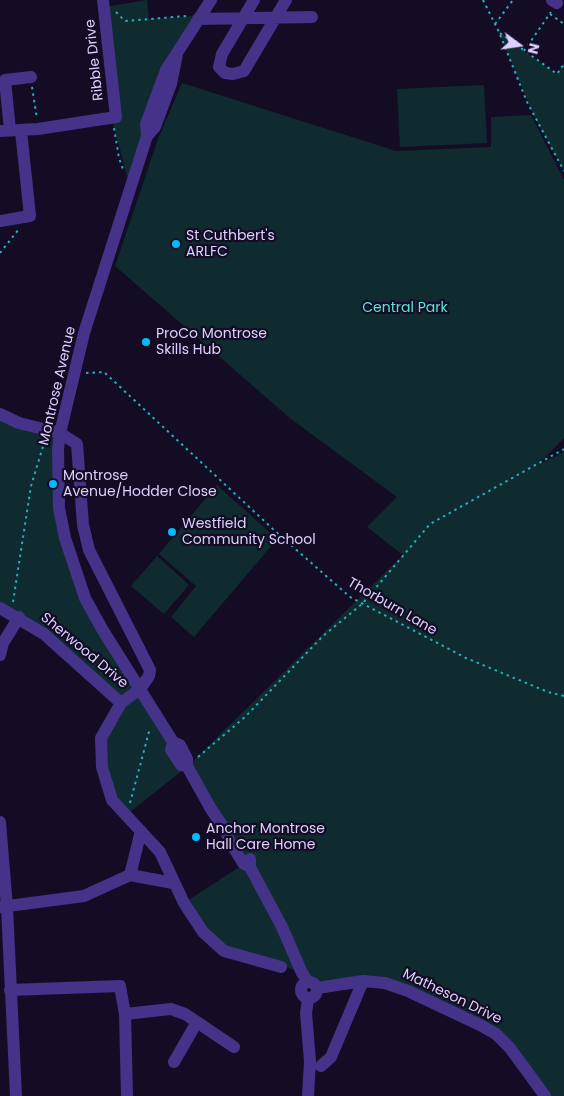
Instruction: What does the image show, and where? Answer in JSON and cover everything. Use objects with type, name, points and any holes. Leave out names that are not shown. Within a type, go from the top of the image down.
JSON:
[{"type":"street","name":"Ribble Drive","points":[[103,0],[114,118]]},
{"type":"street","name":"Montrose Avenue","points":[[211,0],[177,54],[171,84],[155,127],[147,136],[84,334],[74,374],[54,432],[59,508],[73,567],[93,613],[173,742],[172,750],[181,765],[187,766],[211,810],[226,831],[235,835],[249,858],[250,866],[282,927],[300,976]]},
{"type":"street","points":[[254,0],[222,54],[219,67],[225,73],[233,74],[244,70],[286,0]]},
{"type":"street","points":[[199,17],[242,19],[312,17]]},
{"type":"street","points":[[0,221],[30,216],[10,130],[5,80],[31,77]]},
{"type":"street","points":[[10,130],[38,129],[114,118]]},
{"type":"street","points":[[0,414],[19,423],[54,432],[77,444],[83,525],[89,550],[150,670],[149,676],[140,689],[121,703],[101,738],[102,768],[112,800],[160,852],[173,883],[203,932],[224,951],[300,976],[315,996],[308,999],[306,1012],[310,1061],[308,1096]]},
{"type":"street","points":[[0,655],[9,613]]},
{"type":"street","name":"Sherwood Drive","points":[[9,613],[44,634],[121,703]]},
{"type":"street","points":[[0,822],[16,1096]]},
{"type":"street","points":[[130,875],[141,832]]},
{"type":"street","points":[[4,907],[84,896],[130,875],[173,883]]},
{"type":"street","name":"Matheson Drive","points":[[300,976],[385,983],[408,990],[496,1034],[510,1048],[545,1096]]},
{"type":"street","points":[[321,1066],[331,1057],[363,981]]},
{"type":"street","points":[[10,990],[120,986],[125,1014],[127,1096]]},
{"type":"street","points":[[125,1014],[171,1009],[198,1022],[234,1047]]},
{"type":"street","points":[[174,1062],[198,1022]]},
{"type":"path","points":[[103,0],[126,21],[199,17]]},
{"type":"path","points":[[484,0],[527,102],[564,171]]},
{"type":"path","points":[[495,24],[513,0]]},
{"type":"path","points":[[524,50],[550,14],[555,2]]},
{"type":"path","points":[[550,14],[564,24]]},
{"type":"path","points":[[499,32],[557,74],[564,64]]},
{"type":"path","points":[[31,77],[38,129]]},
{"type":"path","points":[[114,118],[119,158],[130,188]]},
{"type":"path","points":[[0,253],[30,216]]},
{"type":"path","name":"Thorburn Lane","points":[[74,374],[104,372],[328,580],[362,604],[466,658],[548,692],[564,696]]},
{"type":"path","points":[[9,613],[32,486],[54,432]]},
{"type":"path","points":[[187,766],[244,717],[323,636],[362,604],[430,524],[564,449]]},
{"type":"path","points":[[126,815],[151,724],[158,719]]},
{"type":"green space","points":[[147,0],[149,19],[195,16],[177,54],[130,188],[113,122],[104,7]]},
{"type":"green space","points":[[499,32],[556,74],[564,64],[564,171],[534,116]]},
{"type":"green space","name":"Central Park","points":[[182,83],[396,151],[491,147],[491,117],[531,115],[564,180],[564,438],[538,465],[564,452],[564,1096],[543,1096],[496,1034],[376,982],[323,982],[273,961],[224,951],[184,903],[247,862],[188,766],[403,555],[367,527],[397,497],[291,419],[115,266],[158,139]]},
{"type":"green space","points":[[484,85],[487,143],[400,147],[397,89]]},
{"type":"green space","points":[[0,410],[60,433],[59,508],[85,598],[188,766],[126,815],[105,778],[105,728],[121,703],[74,659],[0,610]]},
{"type":"green space","points":[[217,485],[277,539],[194,637],[171,617],[196,586],[159,554]]},
{"type":"green space","points":[[157,556],[189,585],[164,614],[131,586]]},
{"type":"place","name":"St Cuthbert's ARLFC","points":[[176,244]]},
{"type":"place","name":"ProCo Montrose Skills Hub","points":[[146,342]]},
{"type":"place","name":"Montrose Avenue/Hodder Close","points":[[53,484]]},
{"type":"place","name":"Westfield Community School","points":[[172,532]]},
{"type":"place","name":"Anchor Montrose Hall Care Home","points":[[196,837]]}]
